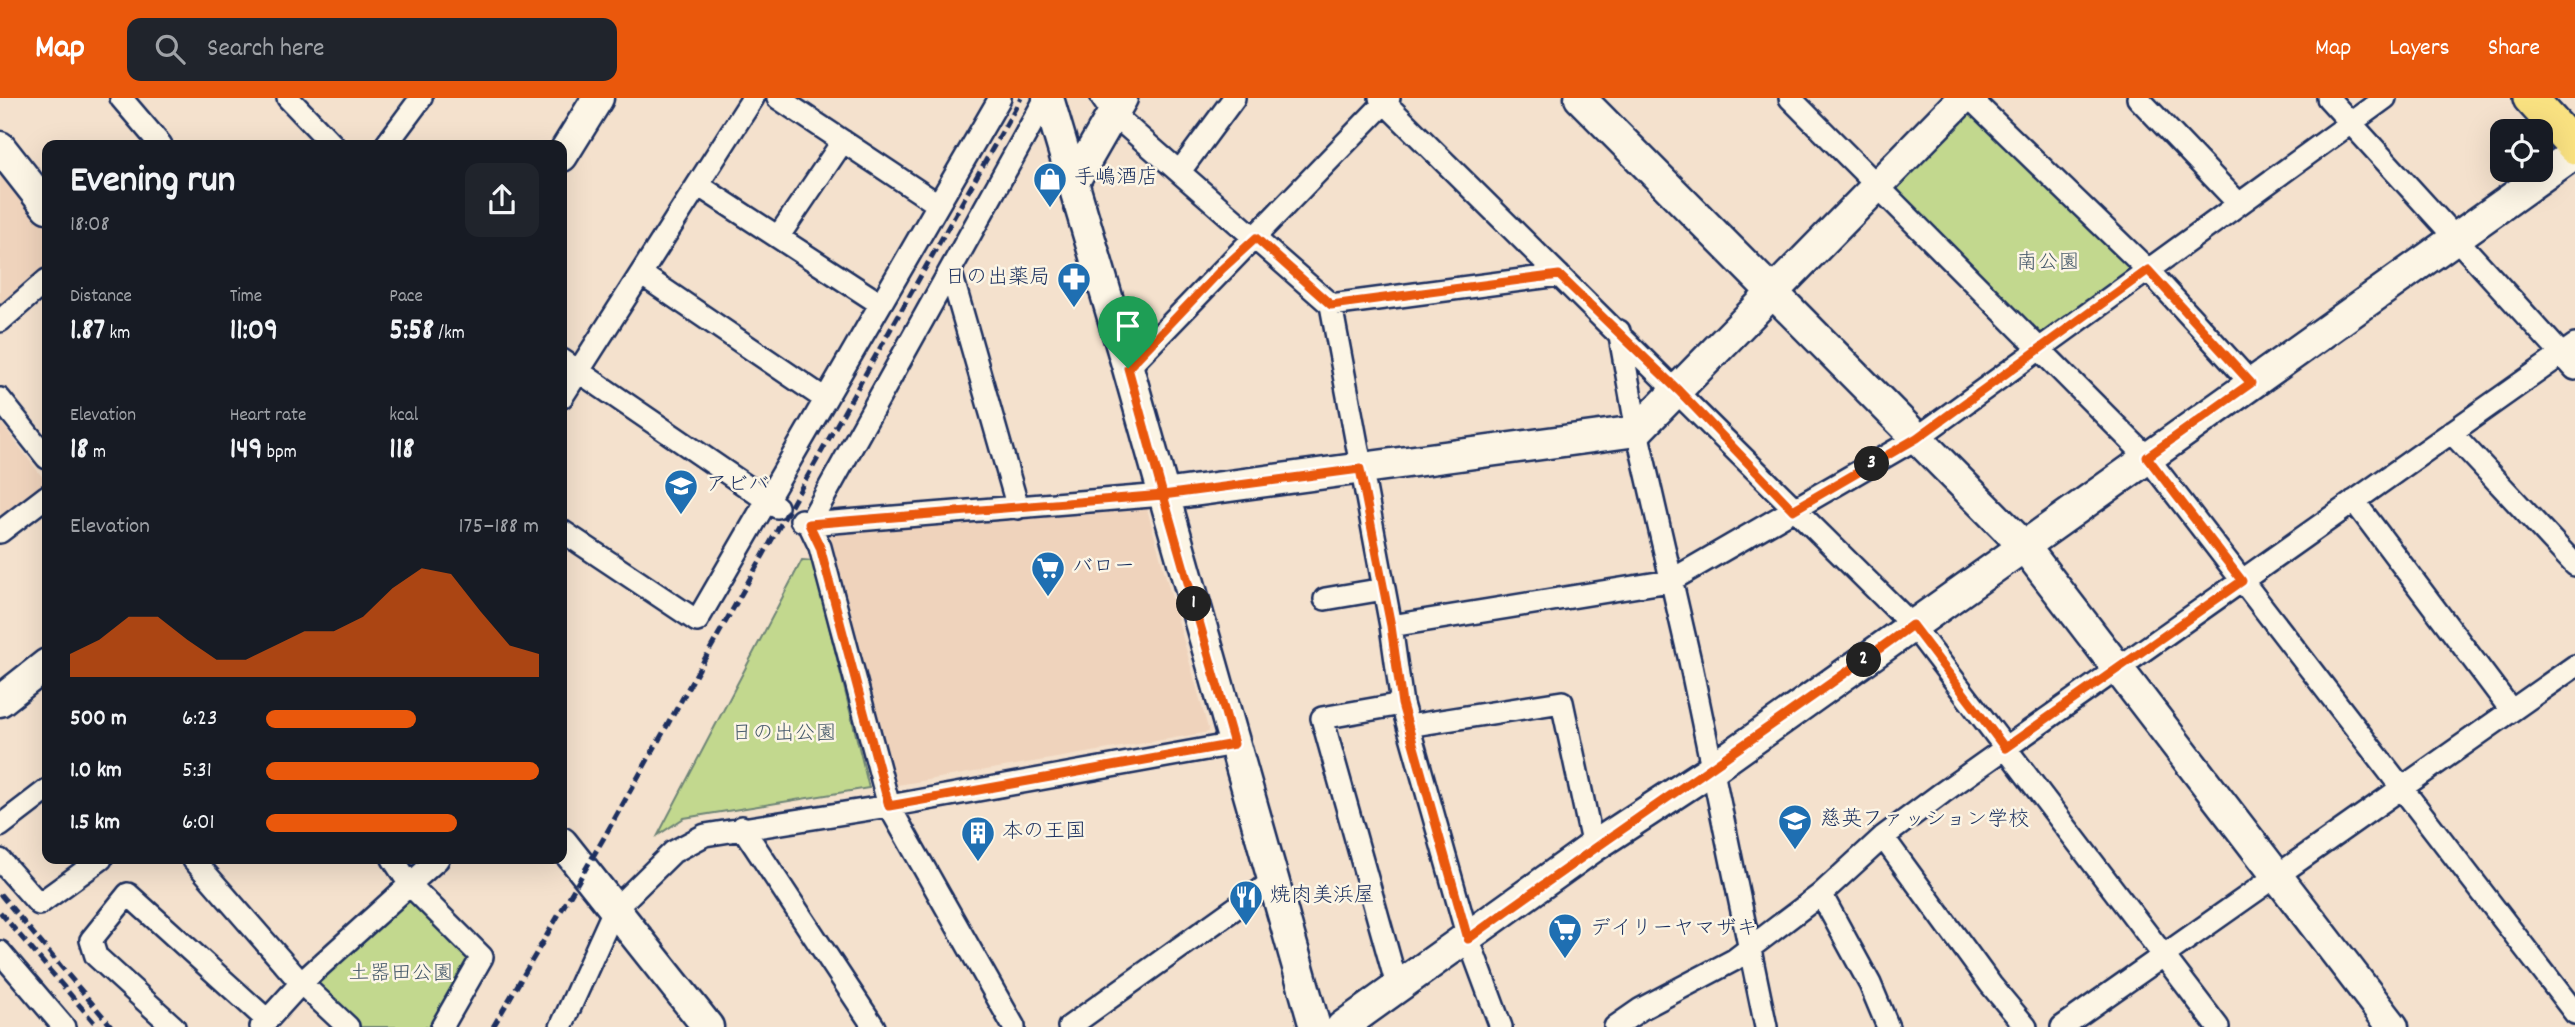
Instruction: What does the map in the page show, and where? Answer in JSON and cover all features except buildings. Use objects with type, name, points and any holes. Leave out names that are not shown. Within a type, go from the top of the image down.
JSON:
[{"type":"main road","points":[[2530,98],[2575,147]]},
{"type":"street","points":[[121,98],[157,140]]},
{"type":"street","points":[[288,98],[328,140]]},
{"type":"street","points":[[390,140],[421,98]]},
{"type":"street","points":[[567,148],[598,98]]},
{"type":"street","points":[[753,98],[641,274],[570,367],[773,505]]},
{"type":"street","points":[[778,98],[936,203]]},
{"type":"street","points":[[567,534],[697,621],[773,505],[825,399],[936,203],[1000,98]]},
{"type":"street","points":[[1047,98],[1128,368],[1315,1027]]},
{"type":"street","points":[[805,522],[951,273],[1047,98]]},
{"type":"street","points":[[1180,171],[1234,98]]},
{"type":"street","points":[[1580,98],[2023,545],[2393,1027]]},
{"type":"street","points":[[1790,98],[2147,457],[2400,790],[2575,1013]]},
{"type":"street","points":[[805,522],[1163,495],[1637,431],[1963,98]]},
{"type":"street","points":[[1970,98],[2148,270],[2251,383]]},
{"type":"street","points":[[2138,98],[2239,204]]},
{"type":"street","points":[[1615,1027],[1642,1018],[1734,960],[1821,894],[1883,837],[2005,748],[2120,670],[2451,432],[2571,356],[2453,239],[2328,98]]},
{"type":"street","points":[[1391,626],[1670,581],[1917,438],[2385,98]]},
{"type":"street","points":[[1128,368],[1222,269],[1256,238],[1385,99],[1559,275],[1679,391],[1793,510],[1912,625],[2218,1027]]},
{"type":"street","points":[[1073,183],[1112,103],[1180,171],[1331,305],[1391,626],[1402,704],[1468,939],[1502,1027]]},
{"type":"street","points":[[778,237],[843,141]]},
{"type":"street","points":[[0,147],[42,201]]},
{"type":"street","points":[[1342,1027],[1593,847],[1712,769],[2575,153]]},
{"type":"street","points":[[698,185],[879,303]]},
{"type":"street","points":[[951,273],[1018,508]]},
{"type":"street","points":[[641,274],[825,399]]},
{"type":"street","points":[[1331,305],[1559,275]]},
{"type":"street","points":[[0,321],[42,284]]},
{"type":"street","points":[[1619,331],[1637,431],[1766,1027]]},
{"type":"street","points":[[0,400],[42,452]]},
{"type":"street","points":[[2451,432],[2575,565]]},
{"type":"street","points":[[0,532],[42,500]]},
{"type":"street","points":[[2354,501],[2511,710]]},
{"type":"street","points":[[805,522],[820,547],[889,806],[1014,1027]]},
{"type":"street","points":[[1325,599],[1384,589]]},
{"type":"street","points":[[0,701],[42,668]]},
{"type":"street","points":[[2062,1027],[2277,878],[2511,710],[2572,676]]},
{"type":"street","points":[[1408,726],[1562,702],[1593,847]]},
{"type":"street","points":[[1398,989],[1322,718],[1402,704]]},
{"type":"street","points":[[561,1027],[614,909],[673,852],[705,835],[742,827],[889,806],[1234,744]]},
{"type":"street","points":[[0,826],[42,794]]},
{"type":"street","points":[[742,827],[874,1027]]},
{"type":"street","points":[[1883,837],[1991,985],[2026,1027]]},
{"type":"street","points":[[567,849],[708,1027]]},
{"type":"street","points":[[0,860],[39,904],[94,864]]},
{"type":"street","points":[[197,864],[301,983],[348,1027]]},
{"type":"street","points":[[396,864],[411,886],[482,957],[442,1027]]},
{"type":"street","points":[[174,1027],[96,956],[91,940],[128,894],[264,1024],[301,983],[433,864]]},
{"type":"street","points":[[1069,1027],[1273,881]]},
{"type":"street","points":[[1821,894],[1870,984],[1888,1027]]},
{"type":"street","points":[[0,952],[64,1027]]},
{"type":"shaded area","points":[[0,166],[42,218],[42,274],[0,310]]},
{"type":"shaded area","points":[[0,421],[42,477],[42,485],[0,520]]},
{"type":"shaded area","points":[[1147,509],[1209,732],[892,786],[830,533]]},
{"type":"green space","name":"南公園","points":[[1969,107],[2148,270],[2039,349],[1892,183]]},
{"type":"green space","name":"日の出公園","points":[[802,560],[813,561],[869,788],[684,818],[658,835]]},
{"type":"green space","name":"土器田公園","points":[[406,899],[414,900],[471,960],[429,1027],[359,1027],[319,991],[316,982]]},
{"type":"railway","points":[[493,1027],[602,841],[1021,98]]},
{"type":"railway","points":[[0,894],[112,1027]]},
{"type":"railway","points":[[0,912],[98,1027]]},
{"type":"place","name":"手嶋酒店","points":[[1050,209]]},
{"type":"place","name":"日の出薬局","points":[[1074,309]]},
{"type":"place","name":"アビバ","points":[[681,516]]},
{"type":"place","name":"バロー","points":[[1048,598]]},
{"type":"place","name":"慈英ファッション学校","points":[[1795,851]]},
{"type":"place","name":"本の王国","points":[[978,863]]},
{"type":"place","name":"焼肉美浜屋","points":[[1246,927]]},
{"type":"place","name":"デイリーヤマザキ","points":[[1565,960]]},
{"type":"route","points":[[1128,368],[1163,495],[809,524],[820,547],[844,631],[889,806],[1234,744],[1163,495],[1360,469],[1391,626],[1402,704],[1468,939],[1593,847],[1712,769],[1912,625],[2005,748],[2120,670],[2242,581],[2147,457],[2251,383],[2208,339],[2148,270],[1917,438],[1793,510],[1679,391],[1559,275],[1331,305],[1256,238],[1222,269],[1128,368]]}]
